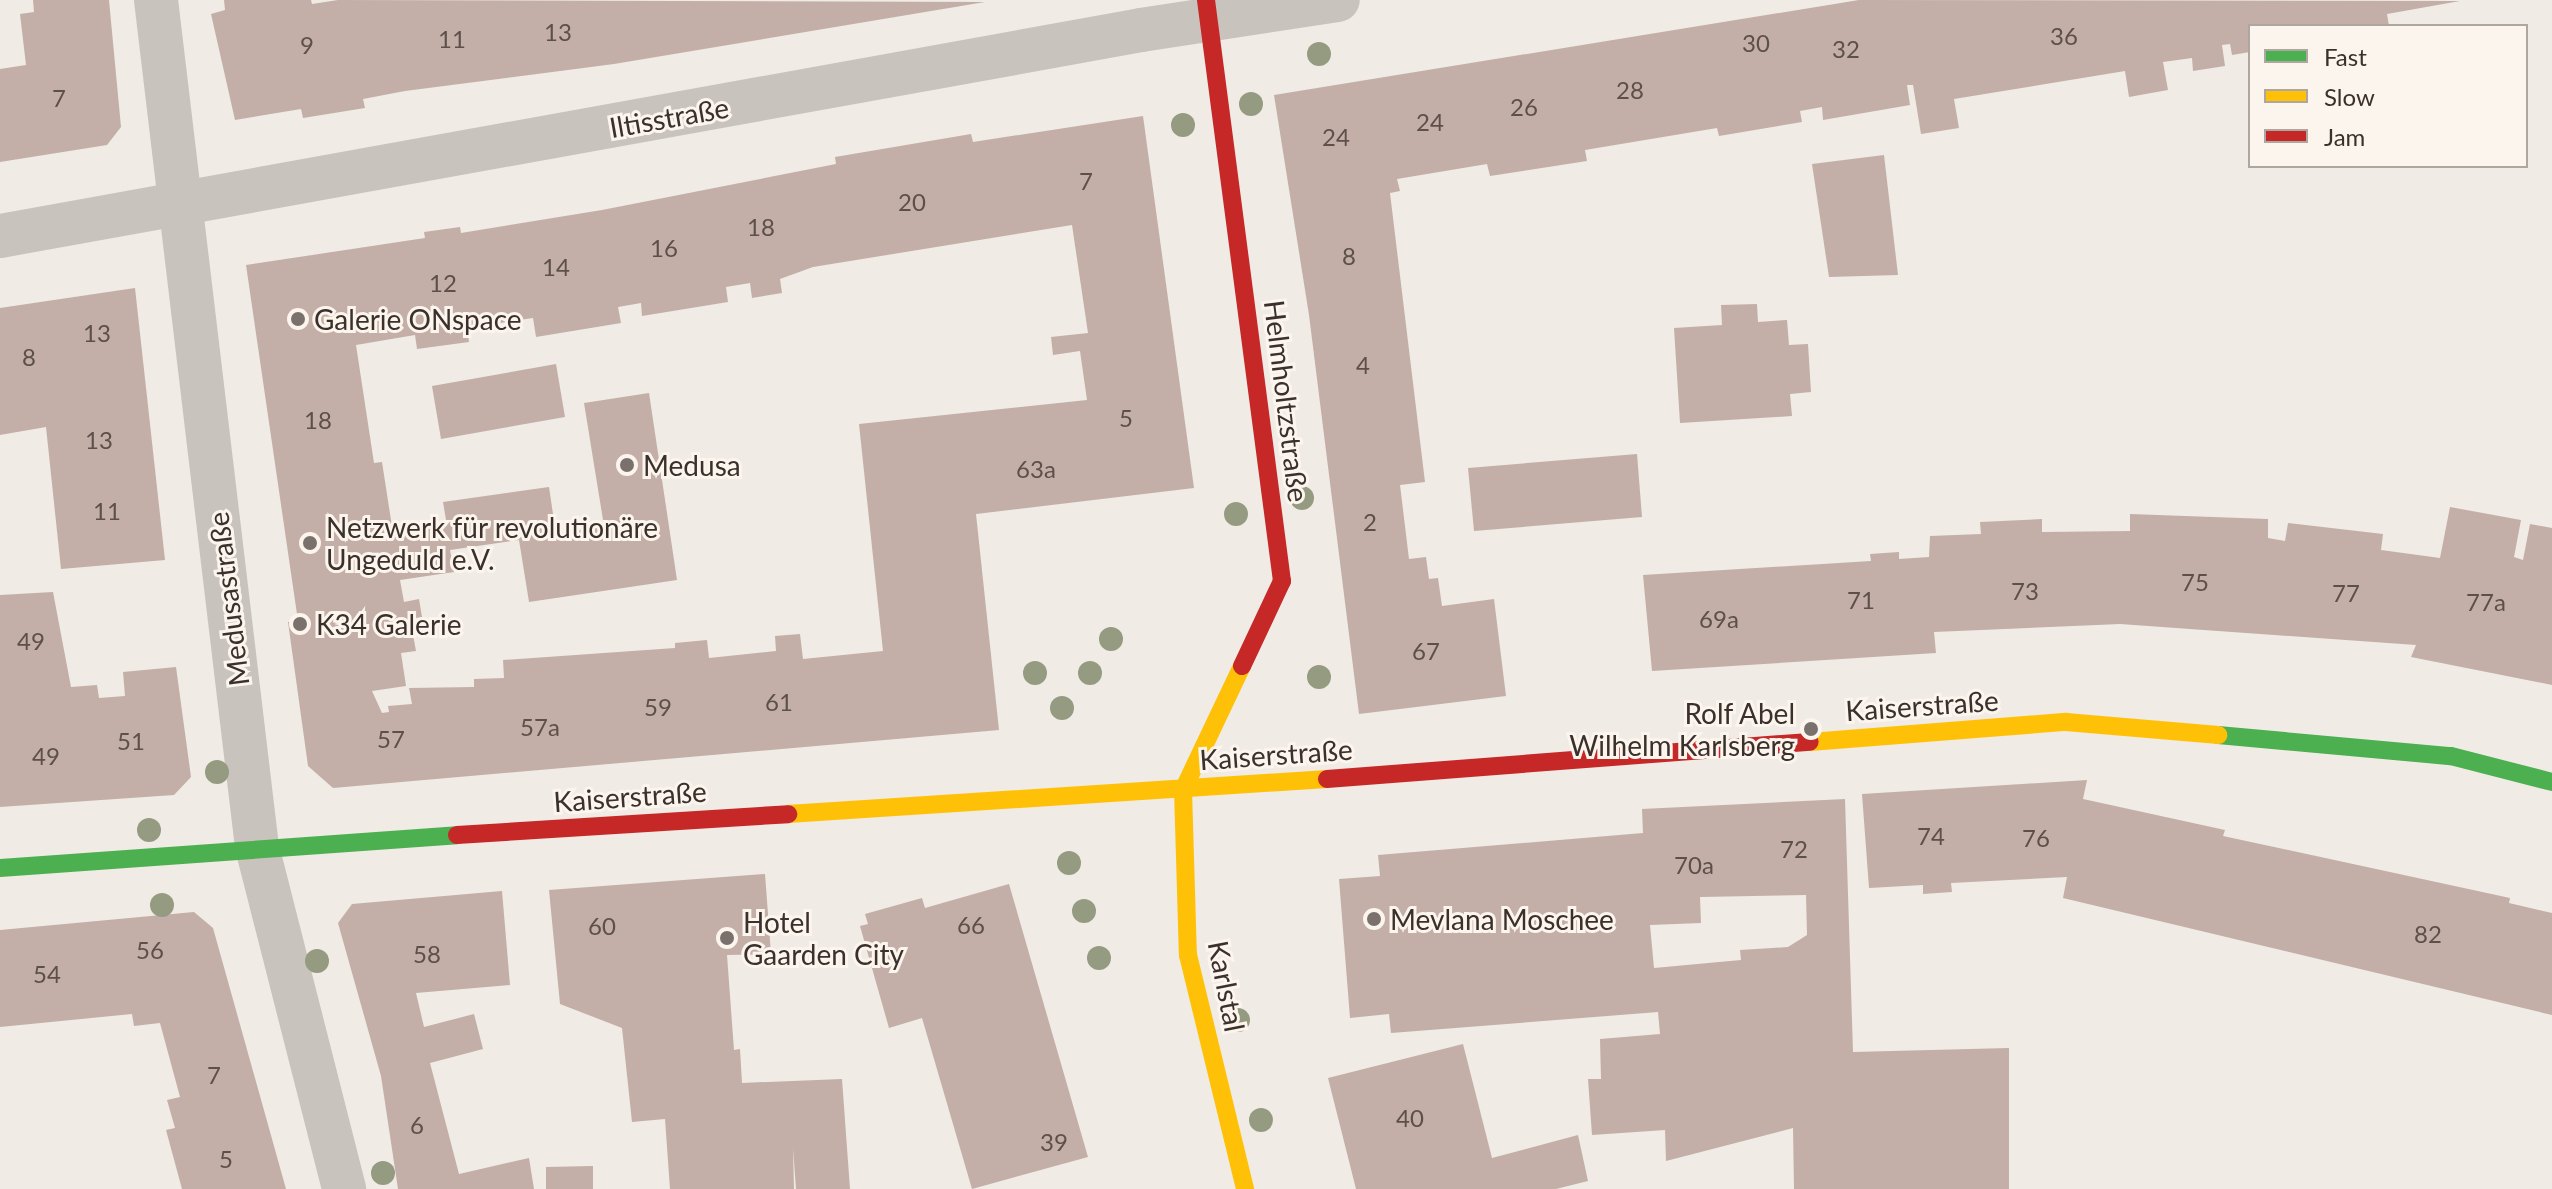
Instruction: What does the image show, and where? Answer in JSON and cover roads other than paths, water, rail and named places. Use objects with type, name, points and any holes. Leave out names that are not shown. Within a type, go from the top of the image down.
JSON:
[{"type":"street","name":"Medusastraße","points":[[156,0],[257,847],[344,1189]]},
{"type":"street","name":"Iltisstraße","points":[[0,236],[182,207],[1207,10],[1338,0]]},
{"type":"street","name":"Helmholtzstraße","points":[[1183,790],[1282,581],[1207,10]]},
{"type":"street","name":"Kaiserstraße","points":[[0,868],[257,847],[1183,790],[2066,722],[2451,756],[2552,782]]},
{"type":"street","name":"Karlstal","points":[[1183,790],[1188,955],[1245,1189]]},
{"type":"place","name":"Galerie ONspace","points":[[298,319]]},
{"type":"place","name":"Medusa","points":[[627,465]]},
{"type":"place","name":"Netzwerk für revolutionäre Ungeduld e.V.","points":[[310,543]]},
{"type":"place","name":"K34 Galerie","points":[[300,624]]},
{"type":"place","name":"Rolf Abel Wilhelm Karlsberg","points":[[1811,729]]},
{"type":"place","name":"Mevlana Moschee","points":[[1374,919]]},
{"type":"place","name":"Hotel Gaarden City","points":[[727,938]]}]
